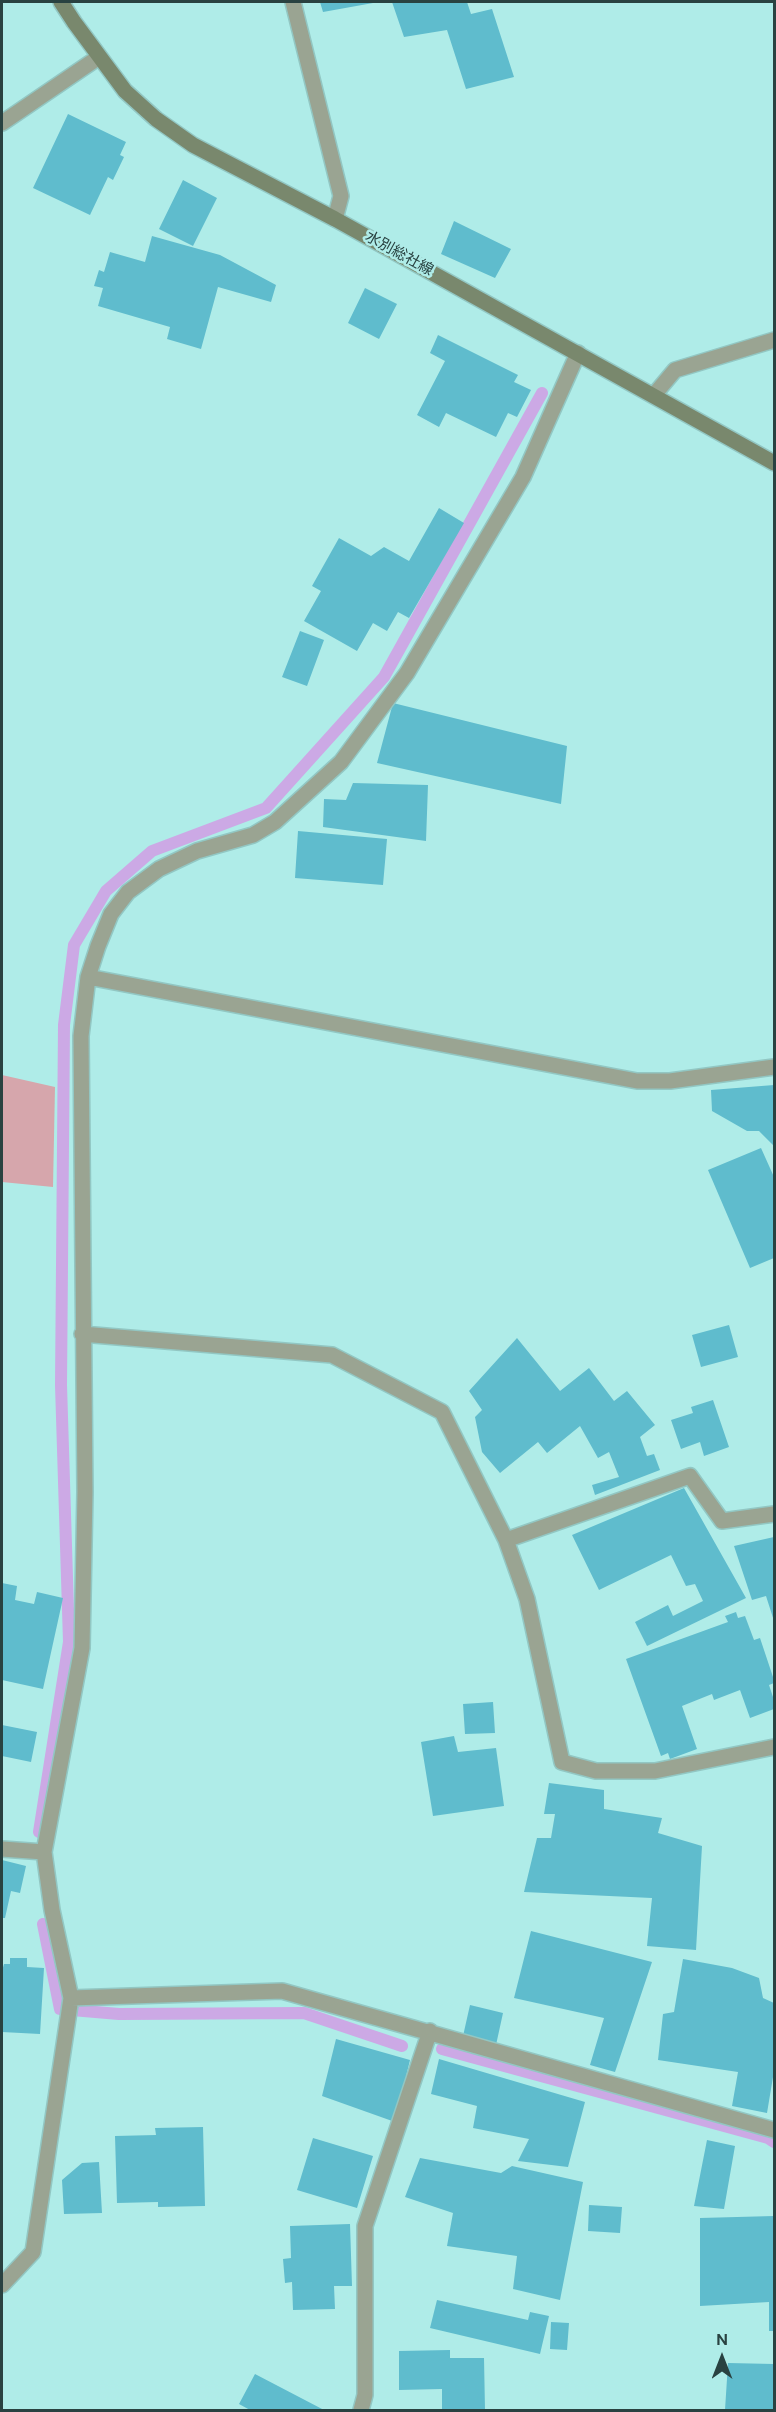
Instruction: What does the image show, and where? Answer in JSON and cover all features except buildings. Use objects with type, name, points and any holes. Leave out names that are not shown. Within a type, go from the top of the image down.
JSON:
[{"type":"main road","name":"水別総社線","points":[[61,2],[125,91],[156,119],[193,145],[335,219],[774,463]]},
{"type":"street","points":[[293,2],[341,196],[335,219]]},
{"type":"street","points":[[2,123],[99,57]]},
{"type":"street","points":[[654,395],[675,370],[774,340]]},
{"type":"street","points":[[2,2286],[33,2252],[71,2001],[52,1910],[44,1852],[82,1648],[85,1492],[81,1036],[88,977],[111,914],[128,892],[159,869],[197,851],[253,835],[268,826],[341,762],[407,673],[517,486],[578,353]]},
{"type":"street","points":[[88,977],[637,1081],[670,1081],[774,1067]]},
{"type":"street","points":[[82,1334],[332,1355],[442,1412],[506,1540],[526,1599],[562,1762],[597,1771],[655,1771],[774,1747]]},
{"type":"street","points":[[506,1540],[690,1476],[722,1521],[774,1514]]},
{"type":"street","points":[[2,1849],[44,1852]]},
{"type":"street","points":[[71,2001],[282,1991],[774,2130]]},
{"type":"street","points":[[361,2410],[365,2395],[365,2226],[430,2031]]},
{"type":"shaded area","points":[[2,1075],[55,1087],[53,1187],[2,1182]]},
{"type":"waterway","points":[[39,1832],[69,1642],[61,1385],[64,1025],[74,945],[106,891],[152,851],[266,808],[384,677],[542,393]]},
{"type":"waterway","points":[[43,1924],[60,2009],[119,2014],[304,2013],[402,2046]]},
{"type":"waterway","points":[[442,2049],[768,2138],[774,2142]]}]
